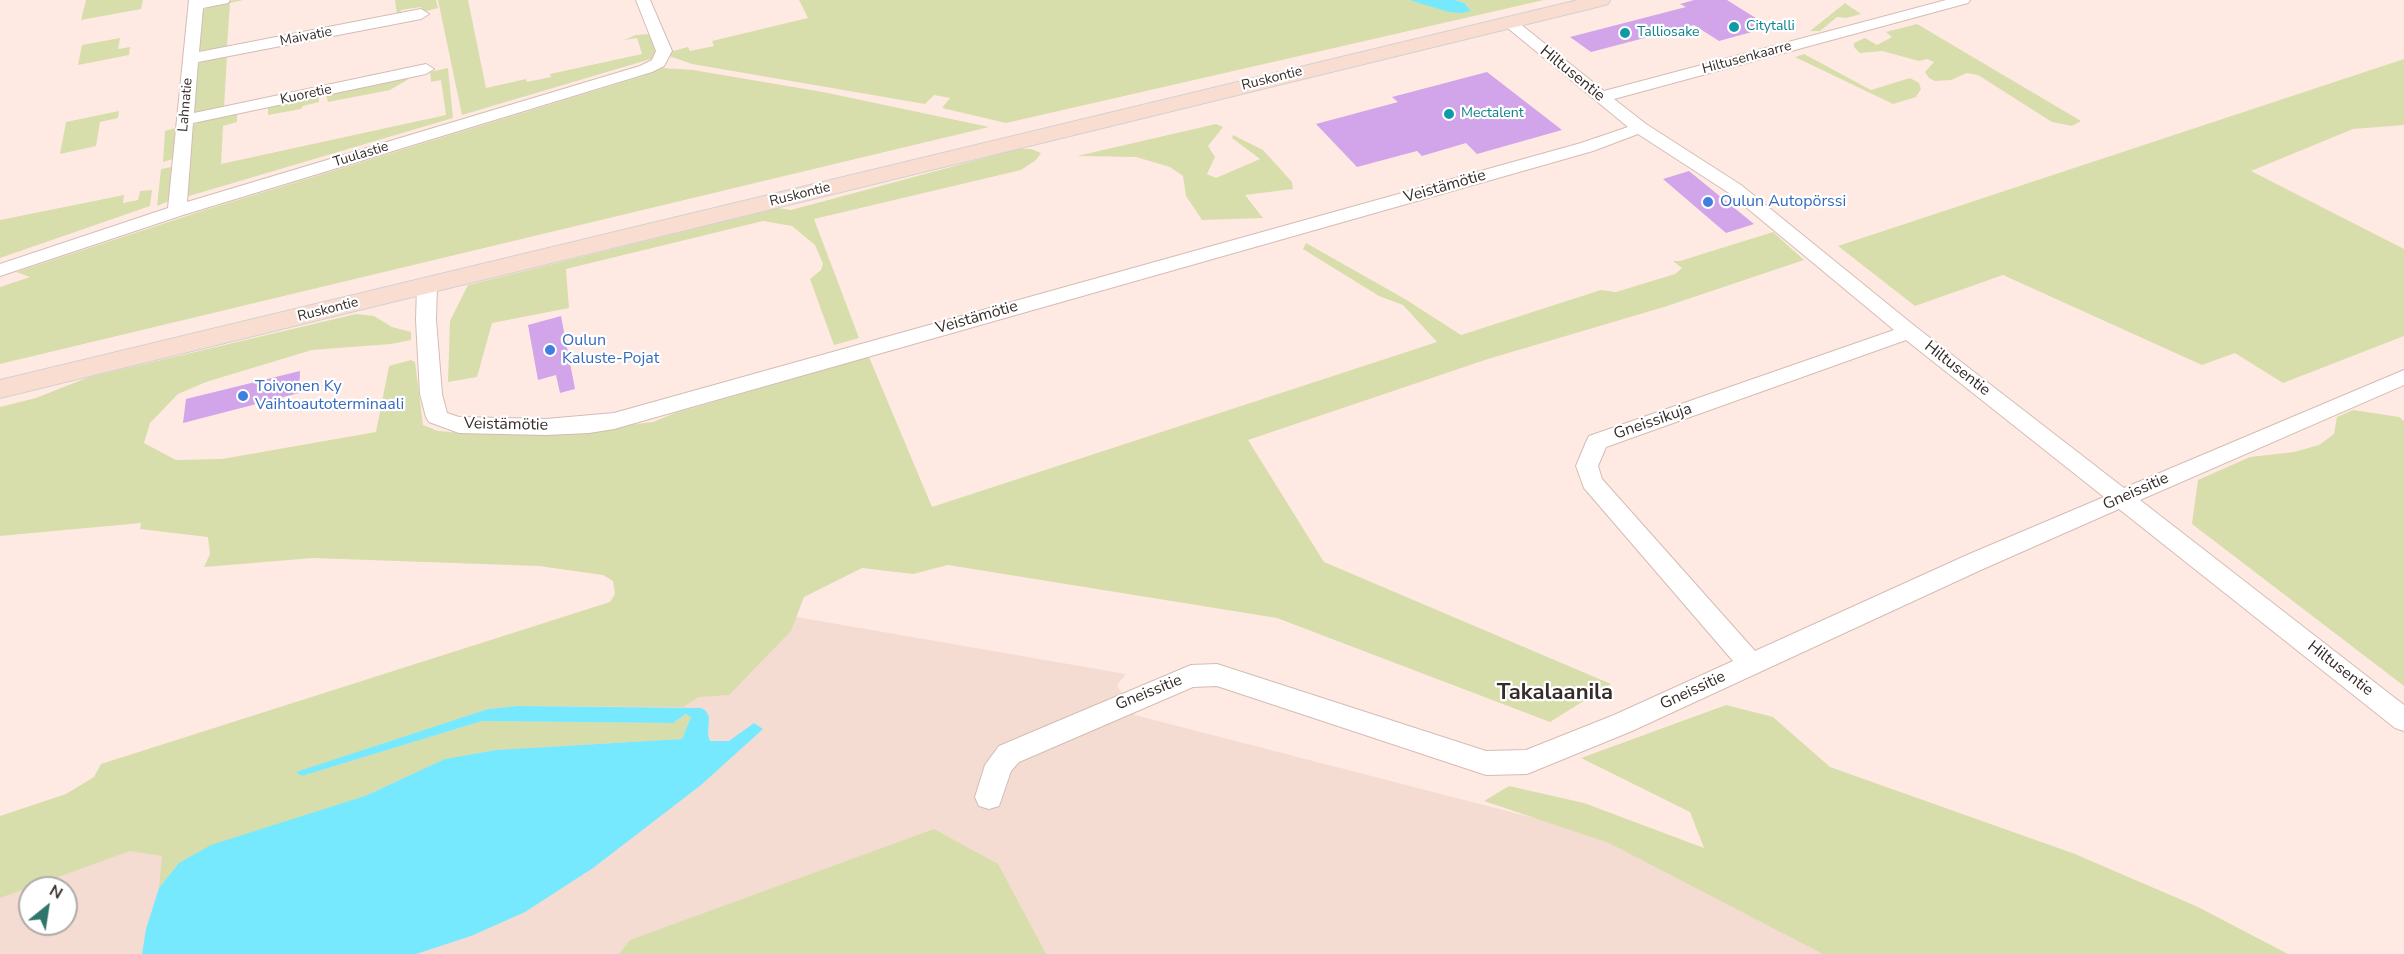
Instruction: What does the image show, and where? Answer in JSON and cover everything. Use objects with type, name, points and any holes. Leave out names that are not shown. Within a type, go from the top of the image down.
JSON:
[{"type":"main road","name":"Ruskontie","points":[[0,389],[1601,0]]},
{"type":"street","points":[[196,3],[223,0]]},
{"type":"street","name":"Tuulastie","points":[[0,270],[177,211],[646,69],[657,63],[664,51],[643,0]]},
{"type":"street","name":"Hiltusenkaarre","points":[[1601,97],[1963,0]]},
{"type":"street","name":"Lahnatie","points":[[177,211],[196,3]]},
{"type":"street","name":"Maivatie","points":[[190,59],[421,14]]},
{"type":"street","name":"Hiltusentie","points":[[1509,22],[1640,128],[1735,189],[1909,332],[2404,720]]},
{"type":"street","name":"Kuoretie","points":[[185,120],[426,69]]},
{"type":"street","name":"Veistämötie","points":[[428,286],[426,320],[431,394],[437,417],[459,424],[546,427],[589,425],[614,421],[1587,147],[1640,128]]},
{"type":"street","name":"Gneissikuja","points":[[1751,664],[1592,482],[1587,466],[1597,442],[1909,332]]},
{"type":"street","name":"Gneissitie","points":[[989,797],[999,765],[1009,754],[1191,676],[1217,675],[1486,764],[1527,762],[1623,723],[2122,498],[2404,377]]},
{"type":"shaded area","points":[[762,611],[1126,674],[1117,685],[1135,715],[1662,851],[1877,954],[0,954],[0,863]]},
{"type":"green space","points":[[86,0],[143,0],[141,9],[81,20]]},
{"type":"green space","points":[[243,0],[230,3],[227,47],[199,51],[202,11],[212,5]]},
{"type":"green space","points":[[395,0],[436,0],[438,8],[423,12],[421,7],[401,10],[397,15]]},
{"type":"green space","points":[[438,0],[468,0],[486,88],[526,79],[527,82],[551,77],[550,74],[642,54],[637,38],[624,40],[636,35],[650,34],[657,51],[654,58],[462,115]]},
{"type":"green space","points":[[799,0],[1409,0],[1461,13],[1464,4],[1455,0],[1544,0],[1006,123],[942,108],[950,98],[934,95],[925,104],[692,64],[669,56],[673,51],[688,47],[690,51],[714,46],[712,41],[808,18]]},
{"type":"green space","points":[[1845,3],[1861,14],[1846,18],[1837,17],[1820,31],[1810,31]]},
{"type":"green space","points":[[1917,24],[2081,121],[2072,126],[2052,122],[1978,75],[1967,73],[1951,80],[1935,81],[1925,72],[1934,62],[1927,59],[1919,61],[1882,51],[1860,53],[1854,47],[1854,43],[1865,38],[1877,45],[1892,37],[1886,32]]},
{"type":"green space","points":[[120,38],[118,49],[130,47],[129,55],[78,65],[82,45]]},
{"type":"green space","points":[[1804,54],[1871,90],[1910,78],[1919,83],[1921,89],[1916,97],[1893,104],[1795,57]]},
{"type":"green space","points":[[227,56],[224,107],[199,114],[193,111],[197,65],[205,59]]},
{"type":"green space","points":[[2404,59],[2404,125],[2353,129],[2251,171],[2404,249],[2404,336],[2283,383],[2235,353],[2202,365],[2003,275],[1915,306],[1838,246]]},
{"type":"green space","points":[[448,68],[453,118],[189,196],[186,194],[192,126],[202,120],[237,113],[237,122],[223,126],[221,164],[446,115],[441,80],[431,82],[430,72]]},
{"type":"green space","points":[[662,68],[693,70],[823,92],[989,127],[0,364],[0,287],[30,277],[16,272],[205,210],[643,76]]},
{"type":"green space","points":[[405,77],[409,79],[390,90],[328,102],[326,95]]},
{"type":"green space","points":[[319,96],[319,102],[303,106],[301,109],[268,115],[268,106]]},
{"type":"green space","points":[[119,111],[118,118],[100,122],[96,146],[60,154],[66,122]]},
{"type":"green space","points":[[1216,124],[1223,127],[1208,146],[1215,157],[1207,174],[1216,178],[1260,159],[1232,138],[1233,135],[1263,150],[1292,182],[1293,189],[1245,195],[1263,218],[1202,220],[1186,196],[1183,176],[1170,167],[1136,157],[1077,156]]},
{"type":"green space","points":[[175,128],[173,159],[163,162],[165,131]]},
{"type":"green space","points":[[1018,149],[1031,149],[1041,153],[1036,160],[1021,170],[814,219],[859,338],[834,345],[810,279],[821,270],[823,264],[815,245],[792,226],[763,221],[566,269],[569,308],[492,323],[477,377],[448,382],[450,321],[468,285],[778,208],[791,210]]},
{"type":"green space","points":[[171,167],[169,201],[157,206],[161,169]]},
{"type":"green space","points":[[152,190],[150,206],[0,258],[0,220],[124,195],[123,203],[138,200],[140,191]]},
{"type":"green space","points":[[1773,232],[1804,260],[1664,307],[1488,359],[1248,440],[1324,562],[1611,684],[1550,722],[1277,618],[948,565],[913,574],[862,568],[804,597],[791,631],[729,695],[699,697],[683,707],[518,706],[488,709],[297,772],[302,776],[482,721],[673,723],[687,714],[691,716],[682,739],[496,750],[445,759],[365,796],[179,863],[159,888],[162,856],[130,851],[61,876],[18,876],[18,891],[0,898],[0,816],[66,794],[94,777],[101,764],[610,602],[615,594],[613,581],[603,575],[539,566],[313,558],[204,567],[210,554],[208,537],[140,529],[141,523],[0,536],[0,407],[36,398],[89,377],[356,314],[374,316],[392,327],[411,332],[411,340],[391,344],[312,350],[206,382],[178,394],[150,423],[144,443],[176,460],[222,459],[376,432],[389,366],[411,360],[415,362],[423,425],[438,431],[546,435],[653,422],[675,413],[869,357],[932,507],[1437,342],[1403,305],[1379,296],[1303,249],[1306,243],[1405,299],[1461,335],[1601,290],[1616,292],[1675,274],[1682,268],[1673,261],[1680,261]]},
{"type":"green space","points":[[2353,410],[2399,417],[2404,421],[2404,686],[2192,524],[2198,480],[2250,457],[2294,452],[2319,445],[2334,434],[2337,417]]},
{"type":"green space","points":[[1726,705],[1773,717],[1830,767],[2075,854],[2198,907],[2288,954],[1823,954],[1609,843],[1484,801],[1509,786],[1584,803],[1704,848],[1690,812],[1581,758]]},
{"type":"green space","points":[[934,829],[998,864],[1046,954],[619,954],[630,940]]},
{"type":"water","points":[[1409,0],[1455,0],[1464,3],[1471,11],[1449,12]]},
{"type":"water","points":[[518,706],[701,708],[709,717],[710,741],[729,741],[754,723],[763,729],[701,785],[593,868],[525,912],[471,936],[416,954],[142,954],[146,929],[159,888],[179,863],[211,845],[365,796],[445,759],[496,750],[682,739],[691,717],[686,714],[673,723],[482,721],[302,776],[296,772],[488,709]]},
{"type":"building","points":[[1694,0],[1727,0],[1770,27],[1719,41],[1694,25],[1591,52],[1570,37],[1686,7],[1680,4]]},
{"type":"building","name":"Mectalent","points":[[1487,72],[1562,130],[1477,154],[1466,143],[1422,156],[1417,151],[1357,167],[1316,124],[1398,102],[1392,97]]},
{"type":"building","name":"Oulun Autopörssi","points":[[1689,171],[1754,224],[1726,233],[1663,179]]},
{"type":"building","name":"Oulun Kaluste-Pojat","points":[[561,316],[575,389],[560,393],[556,375],[538,380],[528,325]]},
{"type":"building","name":"Toivonen Ky Vaihtoautoterminaali","points":[[300,371],[299,393],[183,423],[186,399]]},
{"type":"place","name":"Citytalli","points":[[1734,27]]},
{"type":"place","name":"Talliosake","points":[[1625,33]]},
{"type":"place","name":"Mectalent","points":[[1449,114]]},
{"type":"place","name":"Oulun Autopörssi","points":[[1708,202]]},
{"type":"place","name":"Oulun Kaluste-Pojat","points":[[550,350]]},
{"type":"place","name":"Toivonen Ky Vaihtoautoterminaali","points":[[243,396]]},
{"type":"district","name":"Takalaanila","points":[[1555,694]]}]
